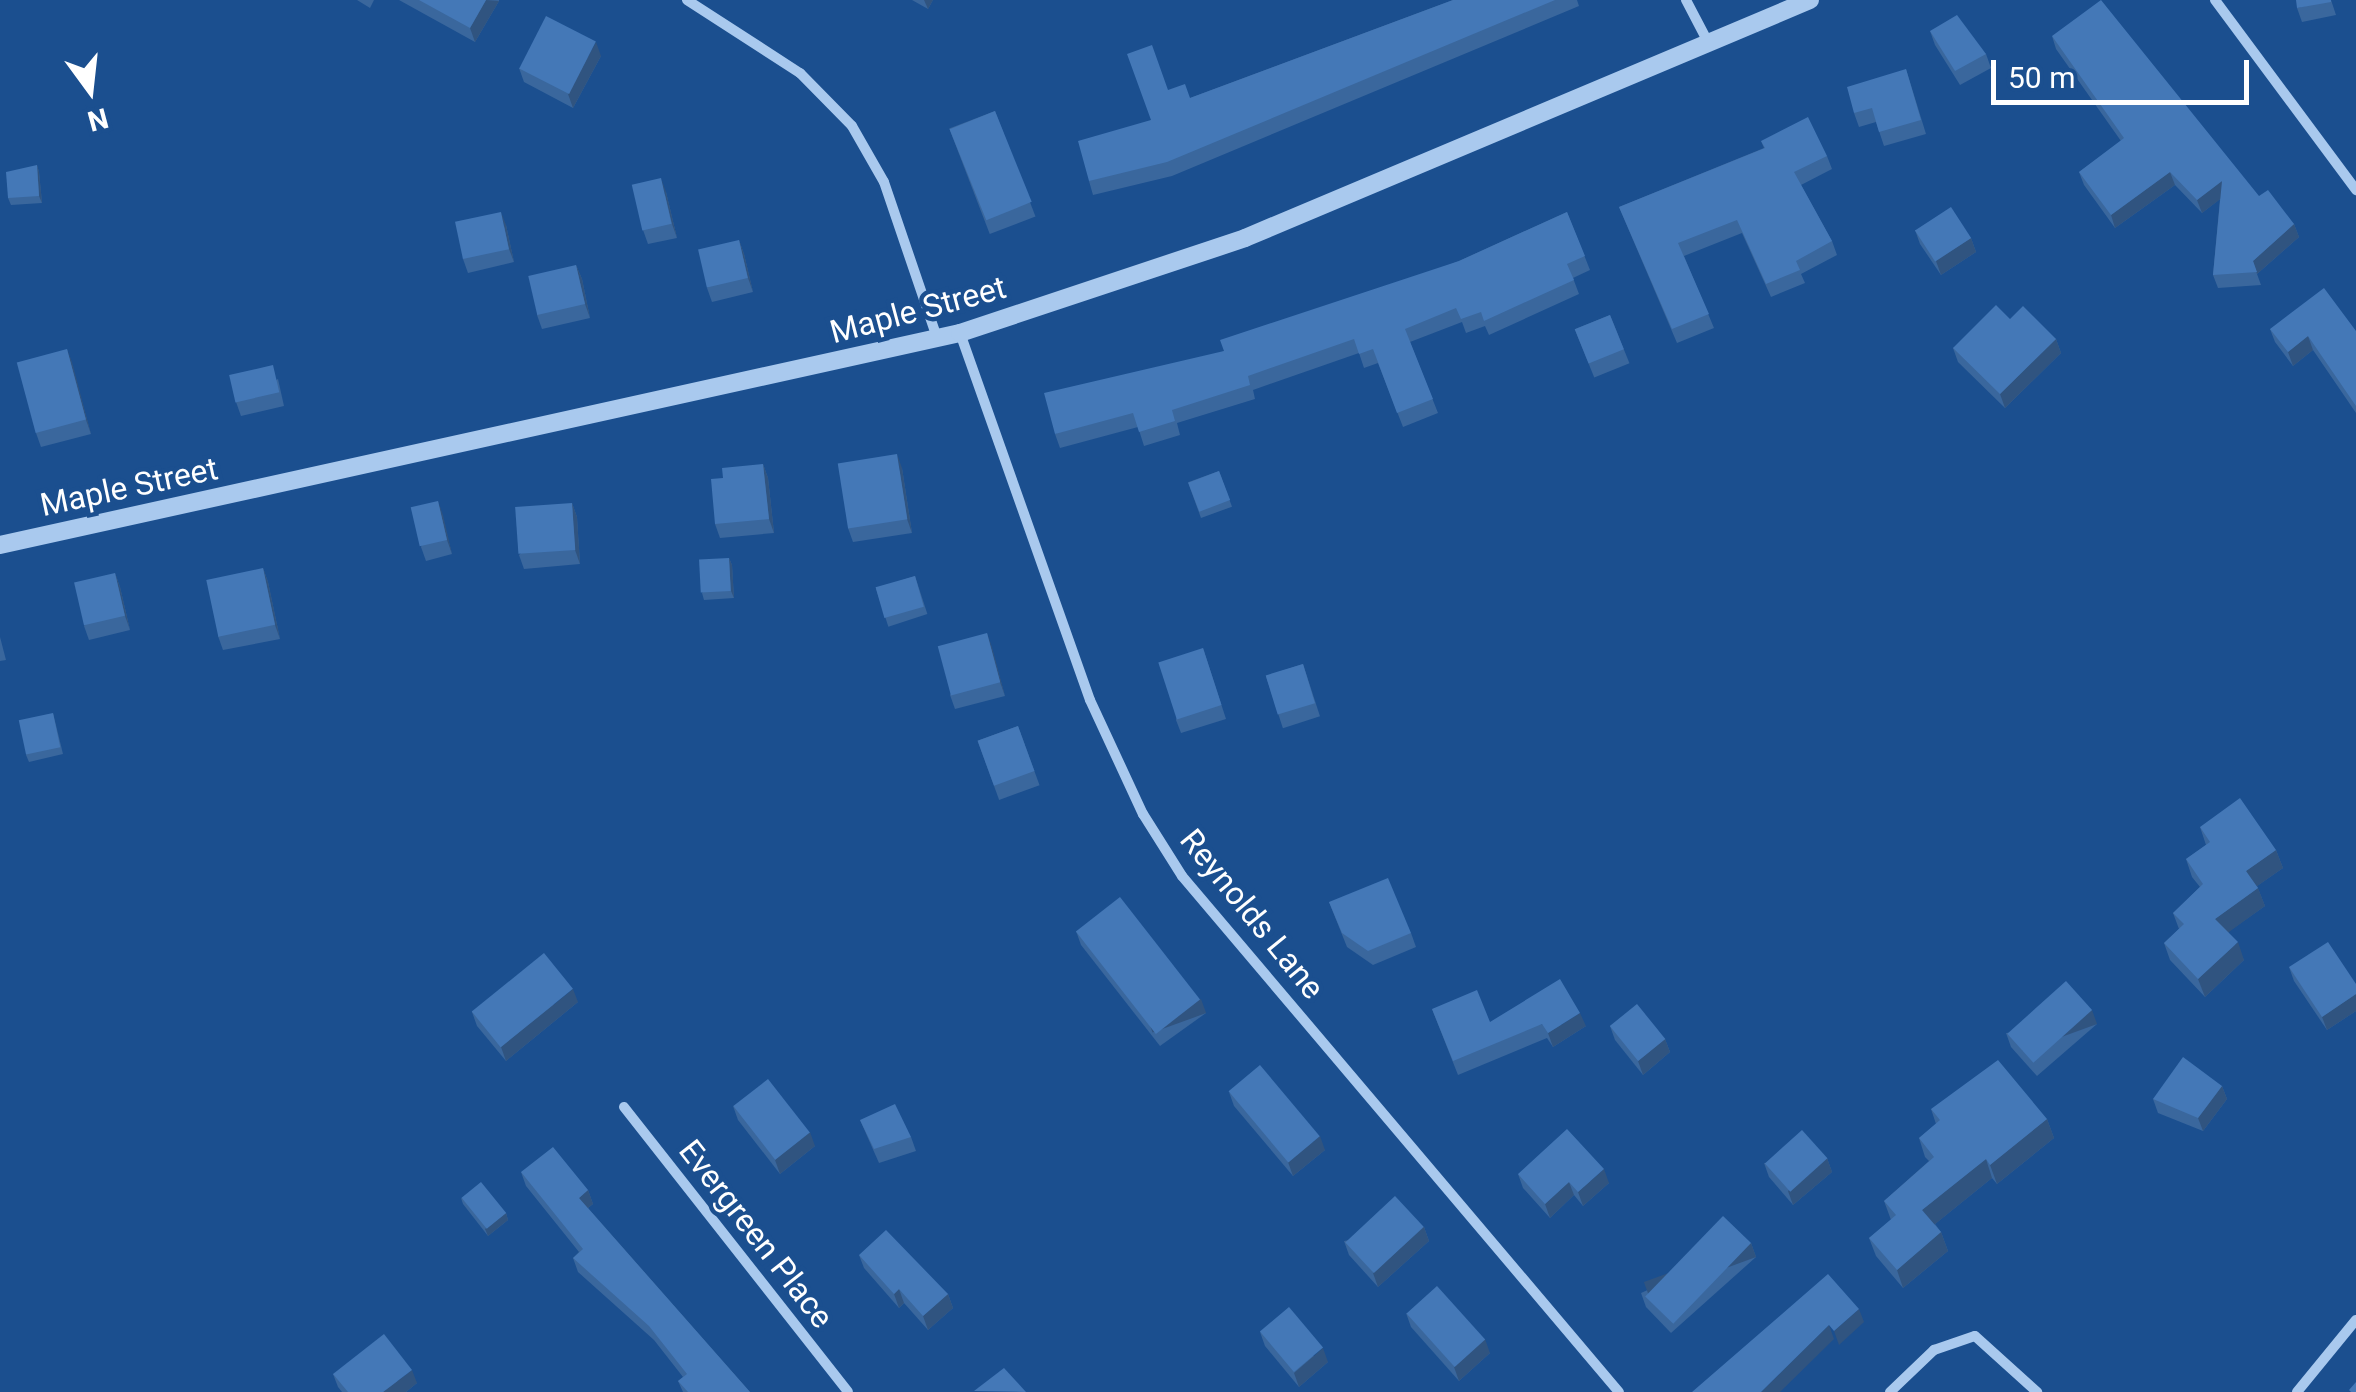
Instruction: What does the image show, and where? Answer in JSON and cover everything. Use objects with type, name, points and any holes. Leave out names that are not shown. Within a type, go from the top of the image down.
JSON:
[{"type":"street","points":[[687,0],[800,73],[852,126],[884,182],[937,338]]},
{"type":"street","points":[[1686,0],[1708,42]]},
{"type":"street","name":"Maple Street","points":[[0,545],[960,332],[1246,238],[1810,0]]},
{"type":"street","points":[[2215,0],[2356,190]]},
{"type":"street","name":"Reynolds Lane","points":[[960,332],[1090,700],[1143,814],[1182,876],[1618,1392]]},
{"type":"street","name":"Evergreen Place","points":[[624,1107],[848,1392]]},
{"type":"street","points":[[2296,1392],[2356,1320]]},
{"type":"street","points":[[1890,1392],[1934,1350],[1975,1336],[2037,1392]]},
{"type":"building","points":[[419,0],[486,0],[470,28]]},
{"type":"building","points":[[1453,0],[1555,0],[1167,162],[1089,181],[1078,141],[1151,120],[1127,54],[1152,45],[1168,90],[1185,84],[1190,98]]},
{"type":"building","points":[[2101,0],[2259,196],[2268,190],[2294,224],[2253,261],[2257,272],[2213,275],[2222,181],[2197,200],[2170,172],[2111,215],[2079,172],[2124,138],[2052,36]]},
{"type":"building","points":[[2296,0],[2331,0],[2331,2],[2297,8]]},
{"type":"building","points":[[1957,15],[1986,54],[1955,71],[1930,31]]},
{"type":"building","points":[[546,16],[596,41],[569,94],[519,69]]},
{"type":"building","points":[[1906,69],[1921,120],[1879,132],[1872,108],[1854,113],[1847,87]]},
{"type":"building","points":[[995,111],[1032,202],[986,220],[950,129]]},
{"type":"building","points":[[1808,117],[1827,156],[1794,172],[1832,241],[1796,261],[1800,270],[1766,284],[1737,220],[1678,243],[1709,314],[1672,329],[1619,207],[1765,148],[1761,141]]},
{"type":"building","points":[[37,165],[39,196],[8,198],[6,172]]},
{"type":"building","points":[[661,178],[672,224],[642,231],[632,185]]},
{"type":"building","points":[[1951,207],[1971,238],[1935,261],[1915,230]]},
{"type":"building","points":[[501,212],[509,249],[463,259],[455,222]]},
{"type":"building","points":[[1567,212],[1585,256],[1567,264],[1574,280],[1484,321],[1481,312],[1461,319],[1456,308],[1405,329],[1433,399],[1397,413],[1373,349],[1359,354],[1354,339],[1248,376],[1250,385],[1172,410],[1175,421],[1139,432],[1133,413],[1055,434],[1044,393],[1224,351],[1220,340],[1459,261]]},
{"type":"building","points":[[739,240],[748,278],[707,287],[698,249]]},
{"type":"building","points":[[576,265],[585,304],[537,315],[528,276]]},
{"type":"building","points":[[2324,288],[2356,331],[2356,406],[2308,336],[2288,352],[2270,329]]},
{"type":"building","points":[[1996,305],[2010,319],[2023,306],[2056,339],[2000,394],[1953,348]]},
{"type":"building","points":[[1610,315],[1624,349],[1589,364],[1575,329]]},
{"type":"building","points":[[67,349],[86,420],[36,433],[17,362]]},
{"type":"building","points":[[273,365],[279,392],[235,402],[229,375]]},
{"type":"building","points":[[897,454],[907,519],[848,529],[838,463]]},
{"type":"building","points":[[763,464],[769,519],[715,524],[711,479],[723,478],[722,468]]},
{"type":"building","points":[[1219,471],[1230,500],[1199,512],[1188,483]]},
{"type":"building","points":[[438,501],[447,540],[420,546],[411,507]]},
{"type":"building","points":[[572,503],[575,550],[518,554],[515,507]]},
{"type":"building","points":[[729,558],[731,591],[701,593],[699,560]]},
{"type":"building","points":[[263,568],[275,625],[218,637],[206,580]]},
{"type":"building","points":[[115,573],[125,616],[84,625],[74,582]]},
{"type":"building","points":[[915,576],[924,607],[884,618],[876,587]]},
{"type":"building","points":[[987,633],[1000,682],[951,695],[938,646]]},
{"type":"building","points":[[1203,648],[1222,705],[1177,720],[1158,663]]},
{"type":"building","points":[[1303,664],[1315,703],[1278,715],[1266,675]]},
{"type":"building","points":[[53,713],[60,747],[26,755],[19,720]]},
{"type":"building","points":[[1018,726],[1034,771],[994,786],[978,741]]},
{"type":"building","points":[[2240,798],[2276,850],[2246,871],[2258,888],[2215,919],[2238,942],[2198,979],[2164,943],[2184,924],[2173,913],[2203,884],[2186,859],[2210,842],[2200,827]]},
{"type":"building","points":[[1388,878],[1411,933],[1368,951],[1342,933],[1329,902]]},
{"type":"building","points":[[1120,897],[1200,999],[1156,1034],[1076,931]]},
{"type":"building","points":[[2328,942],[2356,984],[2356,994],[2322,1017],[2289,967]]},
{"type":"building","points":[[544,953],[573,989],[501,1047],[472,1012]]},
{"type":"building","points":[[1560,979],[1580,1013],[1548,1033],[1542,1024],[1453,1061],[1432,1009],[1477,990],[1490,1022]]},
{"type":"building","points":[[2066,981],[2092,1010],[2033,1063],[2007,1034]]},
{"type":"building","points":[[1637,1004],[1665,1039],[1638,1061],[1610,1026]]},
{"type":"building","points":[[2183,1057],[2222,1086],[2198,1118],[2153,1099]]},
{"type":"building","points":[[1998,1060],[2047,1119],[1990,1165],[1986,1159],[1922,1210],[1941,1232],[1897,1270],[1869,1238],[1896,1215],[1884,1201],[1934,1157],[1919,1138],[1940,1120],[1931,1109]]},
{"type":"building","points":[[1260,1065],[1320,1136],[1288,1163],[1229,1091]]},
{"type":"building","points":[[768,1079],[810,1133],[775,1160],[733,1106]]},
{"type":"building","points":[[895,1104],[911,1137],[874,1149],[860,1120]]},
{"type":"building","points":[[1567,1129],[1604,1169],[1578,1192],[1569,1182],[1545,1204],[1518,1174]]},
{"type":"building","points":[[1802,1130],[1827,1158],[1790,1192],[1765,1163]]},
{"type":"building","points":[[553,1147],[588,1190],[579,1198],[750,1392],[688,1392],[678,1381],[687,1374],[649,1326],[573,1258],[583,1249],[521,1172]]},
{"type":"building","points":[[481,1182],[506,1213],[487,1229],[462,1198]]},
{"type":"building","points":[[1395,1196],[1424,1227],[1374,1273],[1345,1242]]},
{"type":"building","points":[[1723,1216],[1751,1243],[1673,1324],[1645,1297]]},
{"type":"building","points":[[886,1230],[948,1294],[923,1316],[899,1289],[894,1294],[859,1255]]},
{"type":"building","points":[[1828,1274],[1859,1309],[1834,1331],[1829,1325],[1761,1392],[1692,1392]]},
{"type":"building","points":[[1437,1286],[1485,1340],[1455,1367],[1407,1313]]},
{"type":"building","points":[[1289,1307],[1323,1348],[1294,1372],[1260,1331]]},
{"type":"building","points":[[384,1334],[412,1370],[383,1392],[348,1392],[333,1374]]},
{"type":"building","points":[[1004,1368],[1026,1392],[974,1391]]}]
